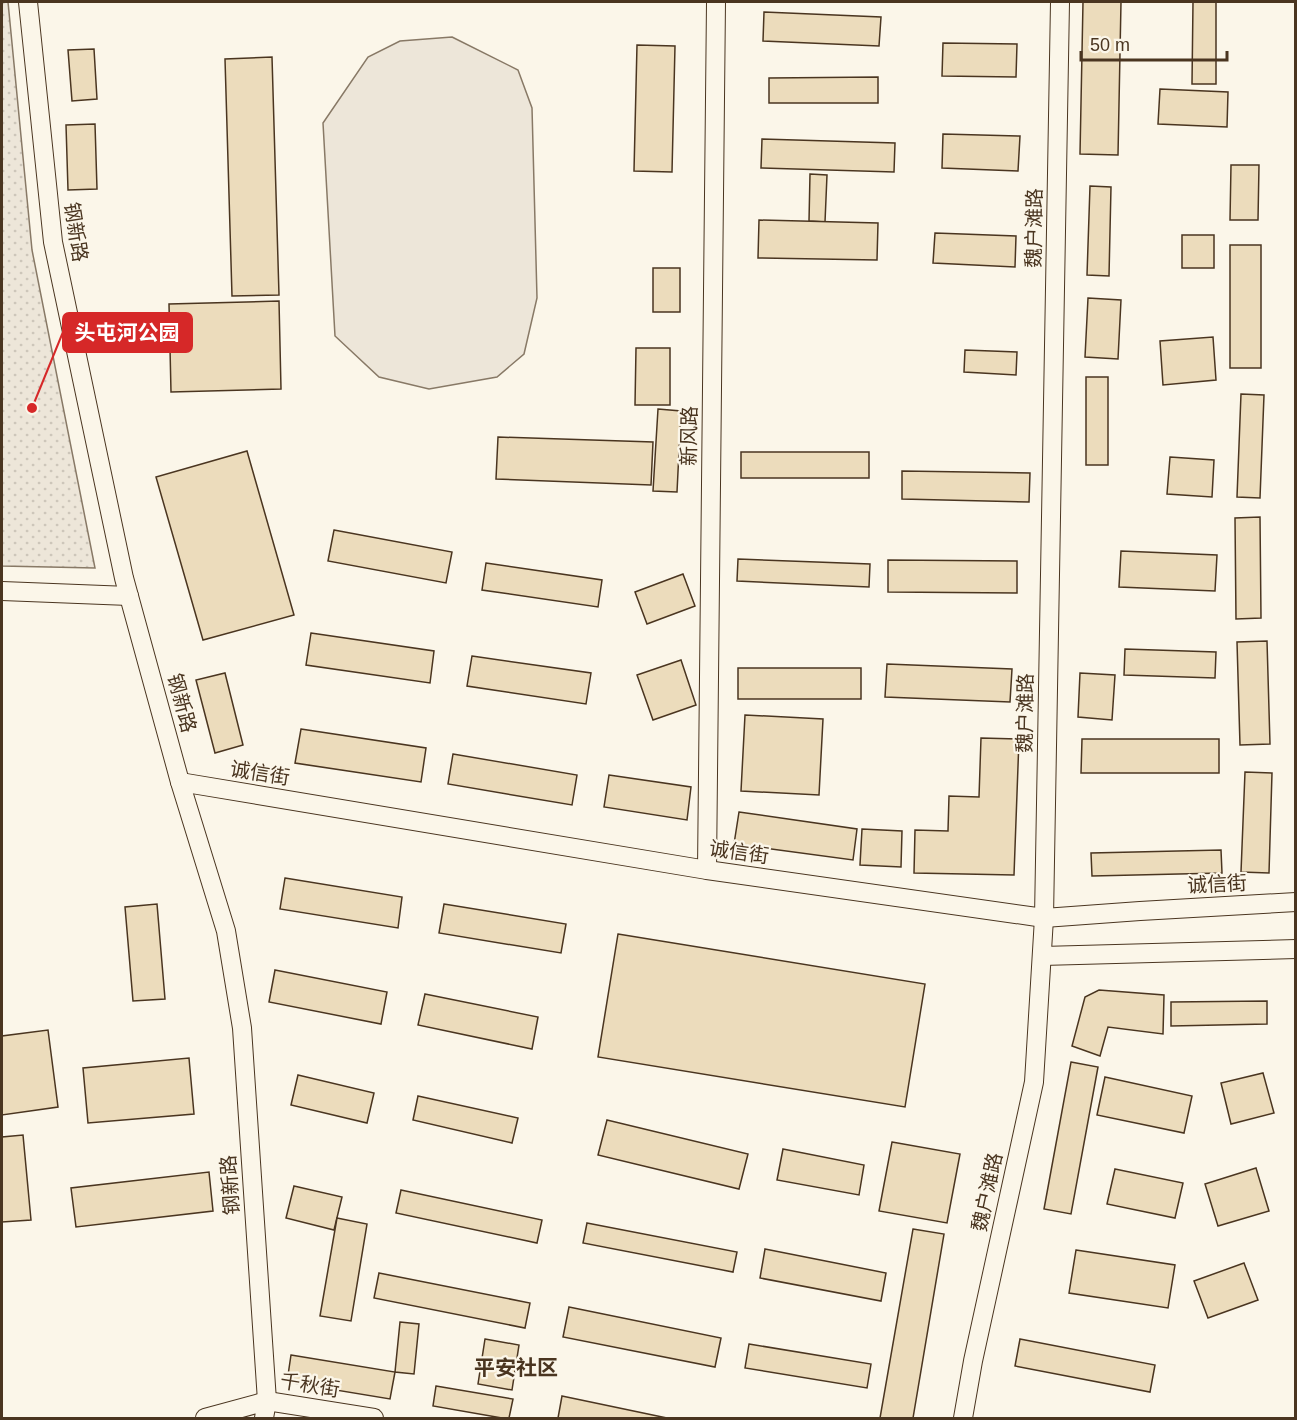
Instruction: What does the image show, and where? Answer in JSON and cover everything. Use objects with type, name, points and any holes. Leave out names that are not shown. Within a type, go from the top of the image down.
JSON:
[{"type":"street","name":"钢新路","points":[[28,2],[53,242],[129,596],[180,782],[226,931],[242,1028],[265,1410]]},
{"type":"street","name":"新风路","points":[[707,870],[716,2]]},
{"type":"street","name":"魏户滩路","points":[[963,1419],[973,1361],[1034,1082],[1044,918],[1060,2]]},
{"type":"street","points":[[2,591],[129,596]]},
{"type":"street","name":"诚信街","points":[[180,782],[707,870],[1044,918],[1296,902]]},
{"type":"street","points":[[1042,956],[1296,949]]},
{"type":"street","name":"千秋街","points":[[205,1419],[265,1410],[374,1419]]},
{"type":"shaded area","points":[[2,2],[8,2],[32,250],[95,568],[2,566]]},
{"type":"shaded area","points":[[452,37],[518,70],[532,108],[537,298],[524,354],[497,377],[429,389],[379,377],[335,336],[323,123],[368,57],[400,41]]},
{"type":"building","points":[[1083,2],[1121,2],[1118,155],[1080,154]]},
{"type":"building","points":[[1193,2],[1216,2],[1216,84],[1192,84]]},
{"type":"building","points":[[764,12],[881,17],[879,46],[763,41]]},
{"type":"building","points":[[943,43],[1017,44],[1016,77],[942,76]]},
{"type":"building","points":[[637,45],[675,46],[672,172],[634,171]]},
{"type":"building","points":[[94,49],[97,99],[72,101],[68,50]]},
{"type":"building","points":[[272,57],[279,295],[232,296],[225,59]]},
{"type":"building","points":[[878,77],[878,103],[769,103],[769,78]]},
{"type":"building","points":[[1160,89],[1228,92],[1227,127],[1158,124]]},
{"type":"building","points":[[95,124],[97,189],[68,190],[66,125]]},
{"type":"building","points":[[943,134],[1020,136],[1018,171],[942,168]]},
{"type":"building","points":[[762,139],[895,143],[894,172],[761,168]]},
{"type":"building","points":[[1231,165],[1259,165],[1258,220],[1230,220]]},
{"type":"building","points":[[810,174],[827,175],[825,222],[809,221]]},
{"type":"building","points":[[1090,186],[1111,187],[1109,276],[1087,275]]},
{"type":"building","points":[[759,220],[878,223],[877,260],[758,258]]},
{"type":"building","points":[[935,233],[1016,236],[1015,267],[933,263]]},
{"type":"building","points":[[1182,235],[1214,235],[1214,268],[1182,268]]},
{"type":"building","points":[[1230,245],[1261,245],[1261,368],[1230,368]]},
{"type":"building","points":[[653,268],[680,268],[680,312],[653,312]]},
{"type":"building","points":[[1088,298],[1121,300],[1118,359],[1085,357]]},
{"type":"building","points":[[279,301],[281,389],[171,392],[169,304]]},
{"type":"building","points":[[1213,337],[1216,380],[1163,385],[1160,341]]},
{"type":"building","points":[[636,348],[670,348],[670,405],[635,405]]},
{"type":"building","points":[[965,350],[1017,352],[1016,375],[964,372]]},
{"type":"building","points":[[1086,377],[1108,377],[1108,465],[1086,465]]},
{"type":"building","points":[[1241,394],[1264,395],[1260,498],[1237,497]]},
{"type":"building","points":[[658,409],[681,411],[677,492],[653,491]]},
{"type":"building","points":[[498,437],[653,442],[651,485],[496,479]]},
{"type":"building","points":[[247,451],[294,615],[203,640],[156,477]]},
{"type":"building","points":[[741,452],[869,452],[869,478],[741,478]]},
{"type":"building","points":[[1170,457],[1214,460],[1212,497],[1167,494]]},
{"type":"building","points":[[902,471],[1030,473],[1029,502],[902,499]]},
{"type":"building","points":[[1260,517],[1261,618],[1236,619],[1235,518]]},
{"type":"building","points":[[334,530],[452,552],[446,583],[328,561]]},
{"type":"building","points":[[1121,551],[1217,555],[1215,591],[1119,587]]},
{"type":"building","points":[[738,559],[870,564],[869,587],[737,581]]},
{"type":"building","points":[[888,560],[1017,561],[1017,593],[888,592]]},
{"type":"building","points":[[486,563],[602,580],[598,607],[482,590]]},
{"type":"building","points":[[683,574],[695,606],[647,624],[635,592]]},
{"type":"building","points":[[311,633],[434,651],[430,683],[306,665]]},
{"type":"building","points":[[1267,641],[1270,744],[1240,745],[1237,642]]},
{"type":"building","points":[[1125,649],[1216,652],[1215,678],[1124,675]]},
{"type":"building","points":[[472,656],[591,673],[586,704],[467,686]]},
{"type":"building","points":[[681,660],[696,705],[653,720],[637,675]]},
{"type":"building","points":[[887,664],[1012,669],[1010,702],[885,697]]},
{"type":"building","points":[[738,668],[861,668],[861,699],[738,699]]},
{"type":"building","points":[[225,673],[243,745],[215,753],[196,680]]},
{"type":"building","points":[[1080,673],[1115,675],[1112,720],[1078,717]]},
{"type":"building","points":[[745,715],[823,719],[819,795],[741,791]]},
{"type":"building","points":[[301,729],[426,748],[421,782],[295,763]]},
{"type":"building","points":[[981,738],[1019,739],[1014,875],[914,873],[915,830],[948,831],[949,796],[979,797]]},
{"type":"building","points":[[1082,739],[1219,739],[1219,773],[1081,773]]},
{"type":"building","points":[[453,754],[577,775],[572,805],[448,784]]},
{"type":"building","points":[[1245,772],[1272,773],[1269,873],[1241,872]]},
{"type":"building","points":[[609,775],[691,787],[687,820],[604,807]]},
{"type":"building","points":[[739,812],[857,829],[853,860],[734,844]]},
{"type":"building","points":[[862,829],[902,831],[901,867],[860,865]]},
{"type":"building","points":[[1221,850],[1222,873],[1092,876],[1091,853]]},
{"type":"building","points":[[285,878],[402,897],[398,928],[280,909]]},
{"type":"building","points":[[157,904],[165,999],[133,1001],[125,907]]},
{"type":"building","points":[[444,904],[566,924],[561,953],[439,933]]},
{"type":"building","points":[[618,934],[925,984],[905,1107],[598,1057]]},
{"type":"building","points":[[275,970],[387,992],[381,1024],[269,1002]]},
{"type":"building","points":[[1099,990],[1164,995],[1163,1034],[1108,1027],[1100,1056],[1072,1046],[1085,997]]},
{"type":"building","points":[[425,994],[538,1017],[532,1049],[418,1025]]},
{"type":"building","points":[[1267,1001],[1267,1024],[1171,1026],[1171,1002]]},
{"type":"building","points":[[48,1030],[58,1107],[2,1115],[2,1036]]},
{"type":"building","points":[[189,1058],[194,1114],[88,1123],[83,1068]]},
{"type":"building","points":[[1071,1062],[1098,1067],[1071,1214],[1044,1209]]},
{"type":"building","points":[[1263,1073],[1274,1113],[1231,1124],[1221,1083]]},
{"type":"building","points":[[298,1075],[374,1093],[367,1123],[291,1105]]},
{"type":"building","points":[[1105,1077],[1192,1096],[1184,1133],[1097,1115]]},
{"type":"building","points":[[418,1096],[518,1118],[512,1143],[413,1120]]},
{"type":"building","points":[[607,1120],[748,1154],[739,1189],[598,1155]]},
{"type":"building","points":[[23,1135],[31,1220],[2,1222],[2,1137]]},
{"type":"building","points":[[892,1142],[960,1154],[947,1223],[879,1211]]},
{"type":"building","points":[[783,1149],[864,1165],[859,1195],[777,1180]]},
{"type":"building","points":[[1256,1168],[1269,1211],[1218,1226],[1205,1184]]},
{"type":"building","points":[[1115,1169],[1183,1183],[1175,1218],[1107,1204]]},
{"type":"building","points":[[209,1172],[213,1211],[76,1227],[71,1188]]},
{"type":"building","points":[[294,1186],[342,1197],[334,1230],[286,1218]]},
{"type":"building","points":[[401,1190],[542,1220],[537,1243],[396,1213]]},
{"type":"building","points":[[337,1218],[367,1224],[351,1321],[320,1316]]},
{"type":"building","points":[[587,1223],[737,1252],[733,1272],[583,1243]]},
{"type":"building","points":[[913,1229],[944,1234],[913,1418],[880,1418]]},
{"type":"building","points":[[765,1249],[886,1273],[881,1301],[760,1278]]},
{"type":"building","points":[[1076,1250],[1175,1265],[1168,1308],[1069,1293]]},
{"type":"building","points":[[1244,1263],[1258,1300],[1208,1318],[1194,1281]]},
{"type":"building","points":[[379,1273],[530,1303],[525,1328],[374,1298]]},
{"type":"building","points":[[569,1307],[721,1338],[715,1367],[563,1337]]},
{"type":"building","points":[[400,1322],[419,1324],[414,1374],[395,1372]]},
{"type":"building","points":[[485,1339],[519,1345],[512,1390],[478,1384]]},
{"type":"building","points":[[1020,1339],[1155,1365],[1150,1392],[1015,1366]]},
{"type":"building","points":[[749,1344],[871,1364],[867,1388],[745,1368]]},
{"type":"building","points":[[291,1355],[395,1372],[390,1399],[287,1382]]},
{"type":"building","points":[[436,1386],[513,1399],[509,1418],[433,1406]]},
{"type":"building","points":[[562,1396],[667,1418],[558,1418]]},
{"type":"place","name":"头屯河公园","points":[[32,408]]},
{"type":"district","name":"平安社区","points":[[516,1367]]}]
